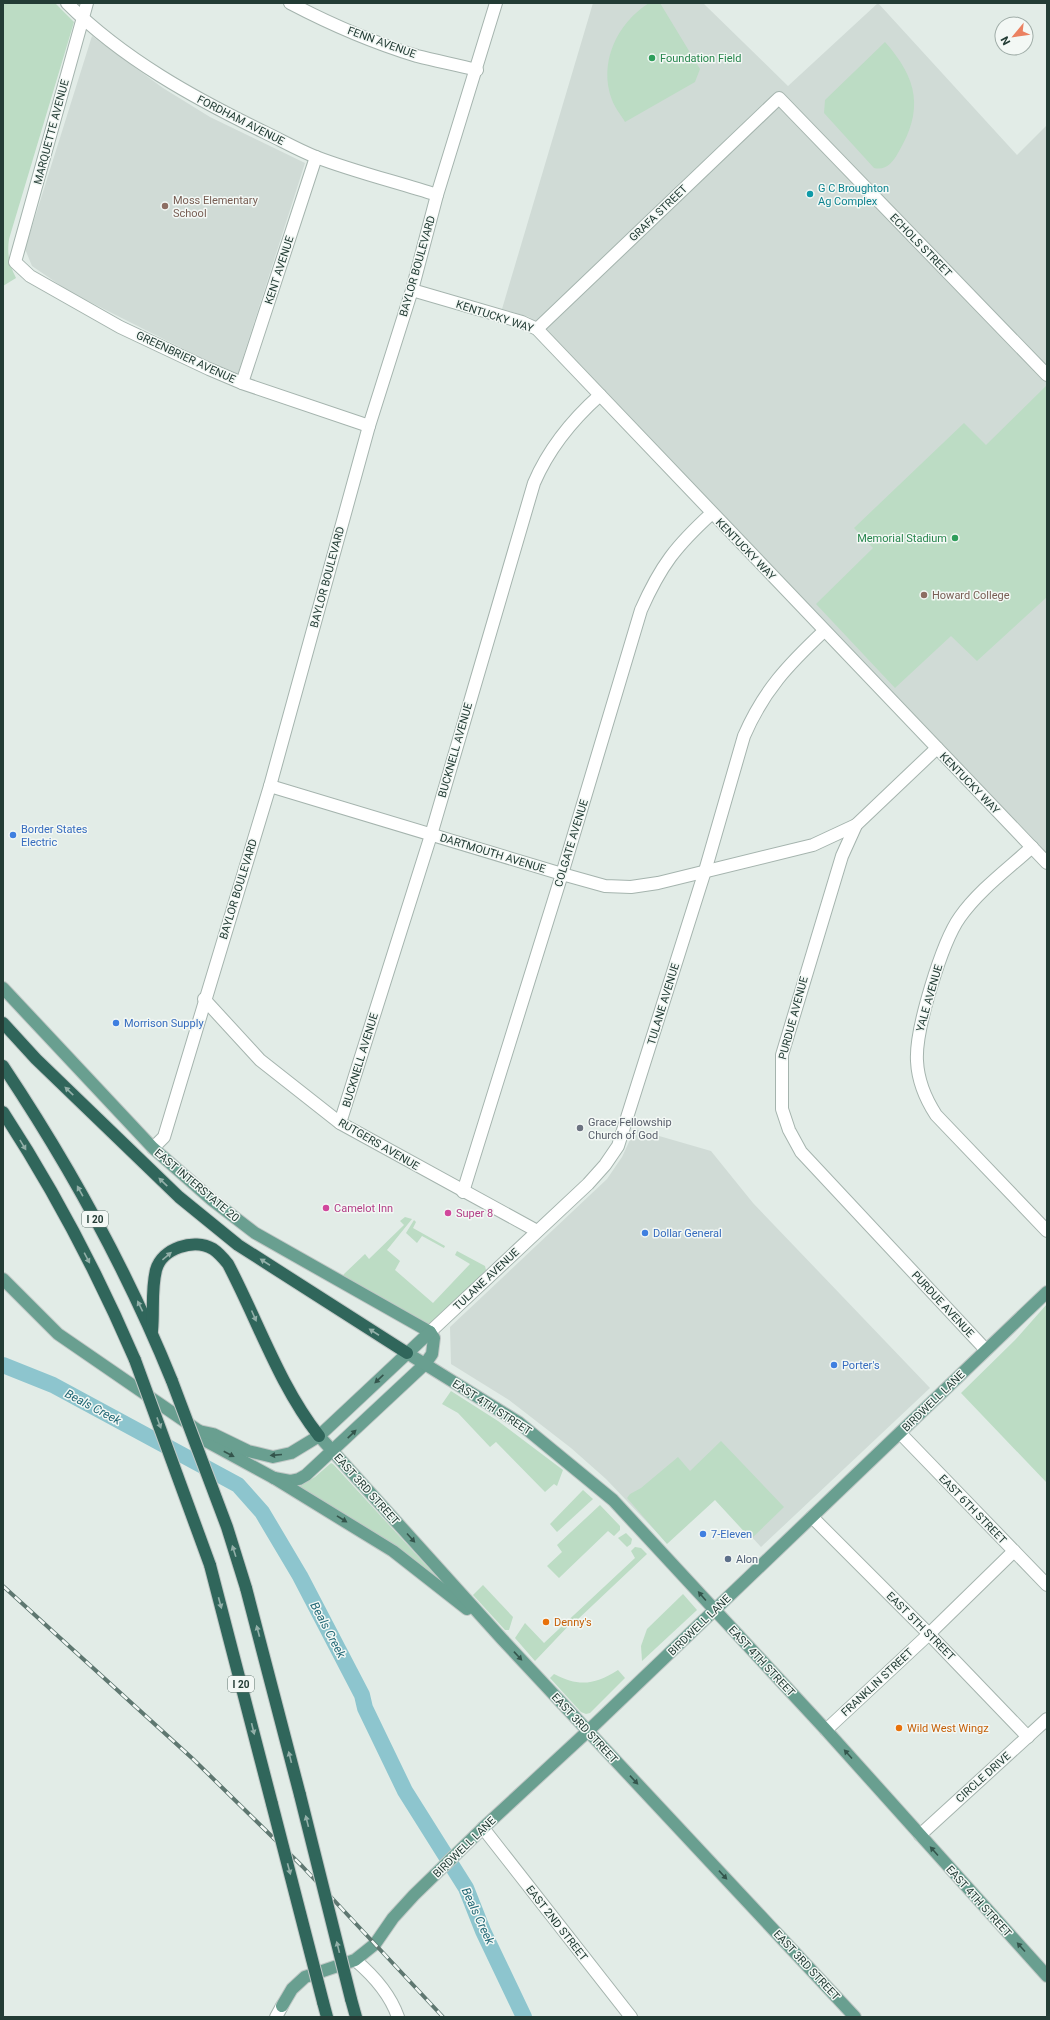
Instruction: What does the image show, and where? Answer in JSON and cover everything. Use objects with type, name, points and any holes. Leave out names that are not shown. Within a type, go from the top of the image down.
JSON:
[{"type":"highway","points":[[3,1023],[36,1059],[179,1197],[238,1245],[407,1353]]},
{"type":"highway","name":"I 20","points":[[3,1066],[73,1178],[130,1285],[152,1332],[172,1381],[227,1527],[246,1588],[356,2017]]},
{"type":"highway","name":"I 20","points":[[3,1112],[52,1193],[96,1276],[135,1360],[210,1565],[327,2017]]},
{"type":"highway","points":[[152,1332],[154,1305],[153,1285],[160,1262],[166,1255],[184,1246],[202,1245],[213,1249],[228,1264],[287,1384],[309,1424],[319,1436]]},
{"type":"main road","name":"EAST INTERSTATE 20","points":[[3,988],[153,1148],[212,1200],[255,1233],[430,1332]]},
{"type":"main road","points":[[3,1279],[58,1334],[199,1431],[206,1441],[274,1478],[393,1551],[492,1628]]},
{"type":"main road","name":"BIRDWELL LANE","points":[[284,2011],[292,1989],[305,1977],[355,1960],[375,1944],[394,1918],[433,1876],[588,1731],[1047,1292]]},
{"type":"main road","name":"TULANE AVENUE","points":[[199,1431],[213,1434],[248,1452],[273,1457],[291,1453],[319,1436],[430,1332]]},
{"type":"main road","points":[[274,1478],[290,1481],[299,1479],[333,1452],[425,1364],[432,1354],[434,1338],[430,1332]]},
{"type":"main road","name":"EAST 4TH STREET","points":[[407,1353],[518,1422],[613,1500],[826,1730],[1047,1976]]},
{"type":"main road","name":"EAST 3RD STREET","points":[[319,1436],[492,1628],[855,2017]]},
{"type":"street","name":"FORDHAM AVENUE","points":[[67,3],[82,18],[121,48],[181,89],[219,110],[316,157],[437,195]]},
{"type":"street","name":"MARQUETTE AVENUE","points":[[15,262],[87,3]]},
{"type":"street","name":"FENN AVENUE","points":[[290,3],[313,15],[409,53],[477,70]]},
{"type":"street","name":"BAYLOR BOULEVARD","points":[[153,1148],[164,1137],[204,999],[270,786],[369,426],[412,290],[437,195],[477,70],[496,3]]},
{"type":"street","name":"GRAFA STREET","points":[[537,328],[779,98]]},
{"type":"street","name":"ECHOLS STREET","points":[[779,98],[1047,375]]},
{"type":"street","name":"KENT AVENUE","points":[[242,383],[316,157]]},
{"type":"street","name":"GREENBRIER AVENUE","points":[[15,262],[30,276],[120,327],[242,383],[369,426]]},
{"type":"street","name":"KENTUCKY WAY","points":[[412,290],[522,322],[537,328],[824,631],[1032,847],[1045,858]]},
{"type":"street","name":"BUCKNELL AVENUE","points":[[340,1123],[431,835],[534,483],[541,466],[559,437],[600,395]]},
{"type":"street","name":"COLGATE AVENUE","points":[[463,1192],[562,874],[641,610],[654,581],[668,557],[686,536],[712,513]]},
{"type":"street","name":"TULANE AVENUE","points":[[430,1332],[536,1231],[588,1184],[605,1165],[618,1146],[705,871],[744,736],[752,718],[775,681],[793,660],[824,631]]},
{"type":"street","name":"PURDUE AVENUE","points":[[938,748],[856,825],[842,856],[782,1055],[782,1109],[788,1130],[801,1152],[986,1350]]},
{"type":"street","name":"DARTMOUTH AVENUE","points":[[270,786],[605,886],[631,887],[658,883],[813,845],[856,825]]},
{"type":"street","name":"YALE AVENUE","points":[[1032,847],[973,901],[959,917],[947,938],[918,1034],[917,1061],[920,1084],[936,1115],[1047,1231]]},
{"type":"street","name":"RUTGERS AVENUE","points":[[204,999],[260,1060],[340,1123],[536,1231]]},
{"type":"street","name":"EAST 6TH STREET","points":[[900,1433],[1047,1585]]},
{"type":"street","name":"EAST 5TH STREET","points":[[812,1517],[929,1634],[1028,1737]]},
{"type":"street","name":"FRANKLIN STREET","points":[[826,1730],[929,1634],[1014,1551]]},
{"type":"street","name":"CIRCLE DRIVE","points":[[920,1835],[1047,1719]]},
{"type":"street","name":"EAST 2ND STREET","points":[[483,1828],[631,2017]]},
{"type":"street","points":[[355,1960],[373,1975],[394,2005],[398,2017]]},
{"type":"street","points":[[276,2017],[284,2011]]},
{"type":"shaded area","name":"Howard College","points":[[593,3],[703,3],[788,86],[878,3],[1017,155],[1047,125],[1047,853],[553,337],[529,317],[502,309]]},
{"type":"shaded area","name":"Moss Elementary School","points":[[92,36],[163,88],[210,117],[305,163],[237,376],[70,292],[32,266],[25,249]]},
{"type":"shaded area","points":[[635,1129],[711,1151],[753,1203],[930,1388],[761,1547],[715,1497],[667,1543],[606,1479],[571,1448],[509,1400],[451,1364],[450,1327],[607,1179],[622,1157]]},
{"type":"green space","points":[[3,3],[55,3],[74,22],[9,239],[9,259],[16,278],[3,286]]},
{"type":"green space","name":"Foundation Field","points":[[649,3],[660,3],[700,69],[695,82],[625,122],[613,103],[608,86],[607,72],[609,58],[613,45],[628,21]]},
{"type":"green space","points":[[885,42],[905,69],[914,95],[914,109],[912,123],[896,156],[889,165],[878,169],[874,168],[824,113],[825,100]]},
{"type":"green space","name":"Memorial Stadium","points":[[1047,385],[1047,597],[977,661],[951,636],[895,688],[816,604],[873,548],[854,528],[964,423],[986,445]]},
{"type":"green space","points":[[405,1217],[412,1219],[387,1250],[400,1261],[395,1270],[433,1303],[470,1264],[455,1255],[457,1251],[485,1266],[486,1270],[432,1324],[428,1325],[342,1277],[365,1254],[369,1259],[404,1225],[400,1221]]},
{"type":"green space","points":[[414,1220],[416,1222],[413,1228],[445,1246],[444,1248],[422,1236],[417,1243],[406,1233]]},
{"type":"green space","points":[[1047,1304],[1047,1483],[961,1393],[1015,1340]]},
{"type":"green space","points":[[451,1391],[498,1421],[563,1470],[557,1486],[554,1484],[545,1492],[496,1442],[490,1447],[458,1413],[442,1404]]},
{"type":"green space","points":[[721,1441],[784,1507],[751,1539],[715,1500],[667,1544],[627,1498],[630,1494],[641,1488],[678,1457],[690,1471]]},
{"type":"green space","points":[[331,1463],[437,1577],[298,1487],[315,1477]]},
{"type":"green space","points":[[583,1490],[593,1499],[557,1532],[550,1524]]},
{"type":"green space","points":[[600,1505],[620,1526],[620,1530],[614,1536],[608,1531],[559,1578],[547,1566],[562,1552],[557,1545]]},
{"type":"green space","points":[[626,1533],[632,1539],[631,1544],[627,1547],[618,1538]]},
{"type":"green space","points":[[635,1547],[641,1548],[647,1554],[576,1621],[574,1620],[535,1661],[515,1638],[525,1623],[544,1643],[635,1558],[631,1551]]},
{"type":"green space","points":[[483,1585],[513,1617],[509,1630],[505,1630],[473,1595]]},
{"type":"green space","points":[[683,1594],[697,1610],[642,1661],[641,1646],[647,1629]]},
{"type":"green space","points":[[618,1670],[625,1678],[590,1713],[586,1714],[581,1712],[550,1678],[554,1674],[571,1681],[586,1682],[601,1679]]},
{"type":"waterway","name":"Beals Creek","points":[[3,1365],[53,1385],[238,1485],[262,1512],[300,1576],[362,1695],[365,1708],[405,1791],[466,1888],[483,1931],[524,2017]]},
{"type":"railway","points":[[3,1586],[193,1759],[302,1866],[443,2017]]},
{"type":"place","name":"Foundation Field","points":[[652,58]]},
{"type":"place","name":"G C Broughton Ag Complex","points":[[810,194]]},
{"type":"place","name":"Moss Elementary School","points":[[165,206]]},
{"type":"place","name":"Memorial Stadium","points":[[955,538]]},
{"type":"place","name":"Howard College","points":[[924,595]]},
{"type":"place","name":"Border States Electric","points":[[13,835]]},
{"type":"place","name":"Morrison Supply","points":[[116,1023]]},
{"type":"place","name":"Grace Fellowship Church of God","points":[[580,1128]]},
{"type":"place","name":"Camelot Inn","points":[[326,1208]]},
{"type":"place","name":"Super 8","points":[[448,1213]]},
{"type":"place","name":"Dollar General","points":[[645,1233]]},
{"type":"place","name":"Porter's","points":[[834,1365]]},
{"type":"place","name":"7-Eleven","points":[[703,1534]]},
{"type":"place","name":"Alon","points":[[728,1559]]},
{"type":"place","name":"Denny's","points":[[546,1622]]},
{"type":"place","name":"Wild West Wingz","points":[[899,1728]]}]
